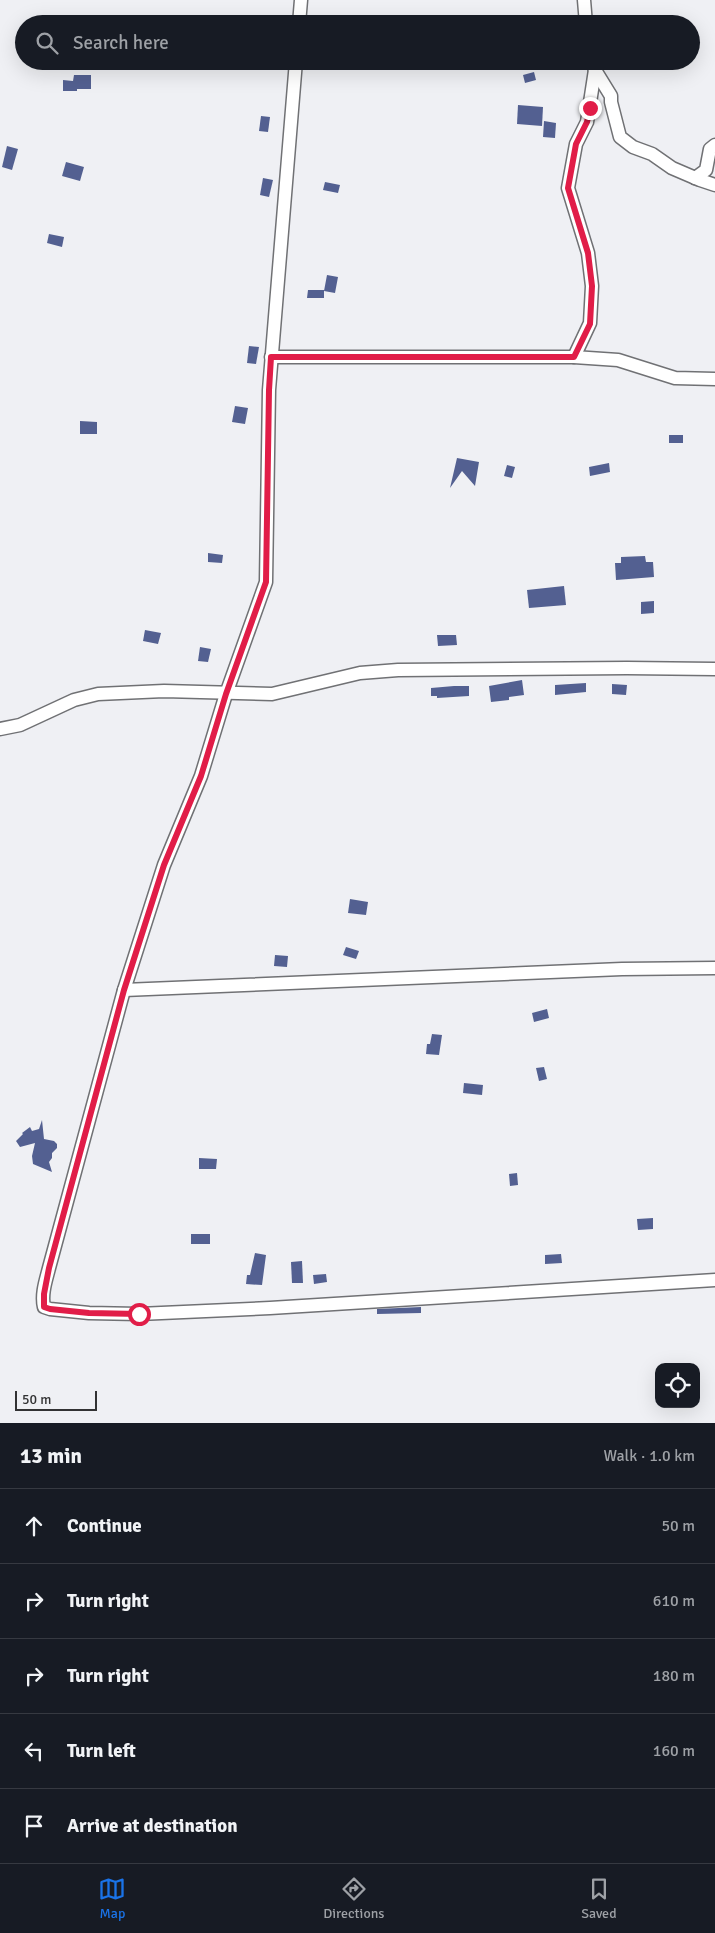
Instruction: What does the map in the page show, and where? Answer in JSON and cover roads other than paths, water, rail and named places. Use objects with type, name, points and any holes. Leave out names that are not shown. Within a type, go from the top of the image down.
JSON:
[{"type":"street","points":[[300,15],[301,0]]},
{"type":"street","points":[[584,0],[585,15]]},
{"type":"street","points":[[295,70],[269,390],[266,582],[226,694],[201,776],[164,865],[124,990],[49,1268],[43,1302],[47,1308],[89,1313],[139,1314],[289,1307],[715,1280]]},
{"type":"street","points":[[574,357],[590,324],[592,286],[588,253],[568,188],[576,144],[587,122],[594,70]]},
{"type":"street","points":[[596,70],[611,96],[620,137],[632,148],[652,154],[672,168],[715,184]]},
{"type":"street","points":[[695,178],[706,170],[710,150],[715,145]]},
{"type":"street","points":[[271,357],[574,357],[618,360],[675,378],[715,379]]},
{"type":"street","points":[[0,729],[20,725],[74,700],[98,694],[164,691],[272,694],[360,673],[398,670],[715,669]]},
{"type":"street","points":[[124,990],[622,969],[715,968]]}]
